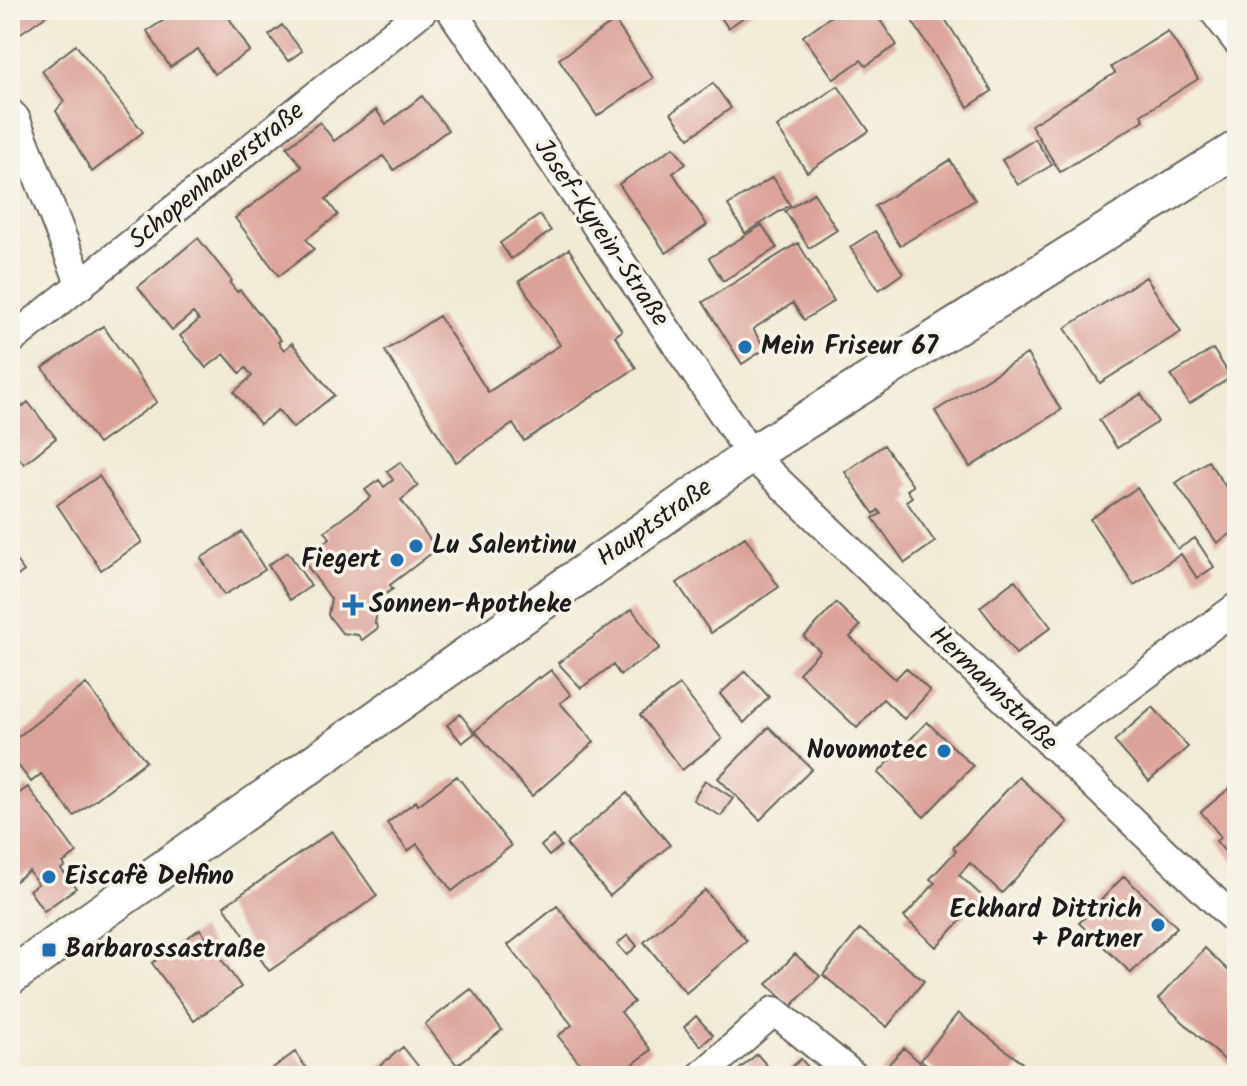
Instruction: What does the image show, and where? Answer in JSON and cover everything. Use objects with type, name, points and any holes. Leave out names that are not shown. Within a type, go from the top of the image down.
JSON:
[{"type":"street","name":"Schopenhauerstraße","points":[[10,341],[423,10]]},
{"type":"street","name":"Josef-Kyrein-Straße","points":[[451,10],[751,455]]},
{"type":"street","points":[[1213,10],[1237,41]]},
{"type":"street","points":[[10,113],[15,118],[81,285]]},
{"type":"street","name":"Hauptstraße","points":[[10,977],[751,455],[1237,149]]},
{"type":"street","name":"Hermannstraße","points":[[751,455],[1237,922]]},
{"type":"street","points":[[1051,745],[1237,607]]},
{"type":"street","points":[[701,1076],[774,1011],[854,1076]]},
{"type":"building","points":[[10,10],[54,10],[12,39]]},
{"type":"building","points":[[180,10],[224,10],[250,51],[214,74],[198,49],[170,67],[147,31]]},
{"type":"building","points":[[716,10],[754,10],[728,28]]},
{"type":"building","points":[[840,10],[873,10],[897,45],[866,66],[861,60],[834,79],[803,36]]},
{"type":"building","points":[[905,10],[939,10],[992,91],[968,107]]},
{"type":"building","points":[[615,21],[653,78],[597,116],[559,59]]},
{"type":"building","points":[[282,25],[302,51],[288,61],[269,35]]},
{"type":"building","points":[[1168,31],[1198,79],[1141,115],[1144,120],[1060,172],[1031,125],[1115,73],[1111,67]]},
{"type":"building","points":[[76,45],[143,132],[92,172],[56,111],[64,101],[42,71]]},
{"type":"building","points":[[713,83],[731,108],[689,138],[671,113]]},
{"type":"building","points":[[838,86],[869,131],[807,172],[777,127]]},
{"type":"building","points":[[422,96],[448,130],[394,170],[383,156],[326,199],[338,215],[306,239],[314,249],[279,276],[235,218],[302,167],[287,147],[320,122],[334,141],[376,110],[386,124]]},
{"type":"building","points":[[1035,139],[1052,165],[1018,185],[1002,160]]},
{"type":"building","points":[[674,147],[686,164],[673,173],[707,225],[666,253],[619,184]]},
{"type":"building","points":[[950,160],[975,200],[900,246],[875,206]]},
{"type":"building","points":[[773,177],[790,205],[745,233],[728,205]]},
{"type":"building","points":[[814,193],[837,230],[809,248],[785,211]]},
{"type":"building","points":[[540,215],[551,231],[511,259],[500,243]]},
{"type":"building","points":[[762,225],[777,248],[723,281],[709,258]]},
{"type":"building","points":[[875,231],[903,273],[879,290],[850,247]]},
{"type":"building","points":[[198,238],[237,292],[240,290],[281,340],[278,342],[284,350],[292,343],[334,395],[293,428],[278,410],[260,424],[234,392],[252,376],[246,368],[240,373],[224,354],[206,368],[180,336],[199,320],[193,313],[172,330],[138,287]]},
{"type":"building","points":[[798,243],[834,301],[804,320],[793,303],[753,329],[765,349],[742,364],[703,302]]},
{"type":"building","points":[[569,249],[622,331],[615,336],[636,368],[524,441],[513,424],[456,462],[385,351],[439,316],[488,392],[560,345],[519,281]]},
{"type":"building","points":[[1146,277],[1181,332],[1100,383],[1065,328]]},
{"type":"building","points":[[103,326],[157,402],[98,444],[43,368]]},
{"type":"building","points":[[1213,349],[1231,377],[1189,404],[1171,375]]},
{"type":"building","points":[[1027,354],[1061,410],[970,467],[935,411]]},
{"type":"building","points":[[1141,394],[1158,422],[1117,448],[1099,420]]},
{"type":"building","points":[[28,402],[56,438],[24,464],[10,446],[10,417]]},
{"type":"building","points":[[884,445],[913,486],[907,490],[912,497],[906,501],[935,542],[905,563],[873,518],[881,514],[878,510],[874,514],[845,472]]},
{"type":"building","points":[[1208,461],[1237,503],[1237,530],[1217,543],[1176,483]]},
{"type":"building","points":[[400,462],[418,486],[401,500],[437,549],[390,585],[393,589],[374,602],[378,607],[375,623],[378,628],[362,640],[358,635],[342,633],[328,615],[331,599],[302,559],[330,538],[325,531],[371,497],[365,490],[379,480],[384,487],[393,480],[387,471]]},
{"type":"building","points":[[99,476],[142,542],[101,570],[57,505]]},
{"type":"building","points":[[1137,488],[1178,549],[1195,538],[1214,567],[1197,578],[1181,554],[1134,585],[1090,519]]},
{"type":"building","points":[[242,532],[265,570],[224,595],[201,558]]},
{"type":"building","points":[[745,537],[779,587],[711,633],[677,583]]},
{"type":"building","points":[[288,552],[311,586],[290,600],[268,565]]},
{"type":"building","points":[[10,553],[24,571],[10,582]]},
{"type":"building","points":[[1015,580],[1051,627],[1016,654],[980,607]]},
{"type":"building","points":[[836,603],[860,626],[850,637],[895,679],[906,668],[930,691],[904,719],[883,699],[857,728],[799,673],[820,651],[804,637]]},
{"type":"building","points":[[632,609],[660,648],[620,675],[613,665],[581,688],[558,663]]},
{"type":"building","points":[[551,670],[571,695],[560,703],[594,742],[532,796],[475,731],[538,677]]},
{"type":"building","points":[[745,671],[769,697],[744,723],[720,694]]},
{"type":"building","points":[[86,684],[146,761],[74,816],[41,774],[31,782],[10,755],[10,743]]},
{"type":"building","points":[[680,685],[722,739],[682,770],[640,715]]},
{"type":"building","points":[[1153,707],[1188,747],[1149,781],[1114,741]]},
{"type":"building","points":[[460,714],[475,733],[462,743],[447,725]]},
{"type":"building","points":[[927,722],[973,766],[924,817],[878,773]]},
{"type":"building","points":[[769,727],[812,769],[760,820],[718,778]]},
{"type":"building","points":[[457,776],[511,846],[452,891],[417,844],[408,851],[387,823]]},
{"type":"building","points":[[1019,777],[1068,822],[1002,893],[970,863],[959,875],[983,897],[936,947],[904,917],[935,883],[930,879],[956,851],[953,848]]},
{"type":"building","points":[[705,780],[733,798],[721,816],[693,800]]},
{"type":"building","points":[[1237,782],[1237,866],[1216,841],[1221,837],[1201,812]]},
{"type":"building","points":[[28,787],[77,853],[63,863],[65,866],[61,869],[76,888],[44,911],[29,890],[38,884],[29,871],[10,885],[10,800]]},
{"type":"building","points":[[627,793],[670,845],[610,896],[566,844]]},
{"type":"building","points":[[332,831],[377,896],[269,971],[224,906]]},
{"type":"building","points":[[553,836],[561,846],[549,856],[541,846]]},
{"type":"building","points":[[1124,876],[1177,927],[1131,973],[1079,923]]},
{"type":"building","points":[[705,890],[747,941],[686,993],[644,942]]},
{"type":"building","points":[[557,906],[634,1002],[621,1012],[651,1050],[618,1076],[590,1076],[558,1036],[572,1025],[508,945]]},
{"type":"building","points":[[200,929],[241,987],[194,1021],[152,963]]},
{"type":"building","points":[[860,929],[924,981],[887,1027],[823,975]]},
{"type":"building","points":[[628,935],[637,946],[627,955],[617,944]]},
{"type":"building","points":[[1205,948],[1237,979],[1237,1057],[1230,1065],[1158,999]]},
{"type":"building","points":[[795,954],[820,976],[791,1007],[767,984]]},
{"type":"building","points":[[471,989],[502,1030],[457,1065],[425,1024]]},
{"type":"building","points":[[958,1013],[1022,1063],[1012,1076],[942,1076],[921,1060]]},
{"type":"building","points":[[696,1016],[713,1035],[701,1046],[684,1027]]},
{"type":"building","points":[[403,1047],[426,1076],[367,1076]]},
{"type":"building","points":[[904,1048],[924,1066],[916,1076],[885,1076],[881,1072]]},
{"type":"building","points":[[295,1052],[312,1076],[262,1076],[270,1070]]},
{"type":"building","points":[[757,1054],[776,1076],[732,1076]]},
{"type":"building","points":[[801,1059],[816,1076],[782,1076]]},
{"type":"place","name":"Mein Friseur 67","points":[[745,347]]},
{"type":"place","name":"Lu Salentinu","points":[[416,546]]},
{"type":"place","name":"Fiegert","points":[[397,560]]},
{"type":"place","name":"Sonnen-Apotheke","points":[[353,605]]},
{"type":"place","name":"Novomotec","points":[[944,751]]},
{"type":"place","name":"Eiscafè Delfino","points":[[49,877]]},
{"type":"place","name":"Eckhard Dittrich + Partner","points":[[1158,925]]},
{"type":"place","name":"Barbarossastraße","points":[[49,950]]}]
